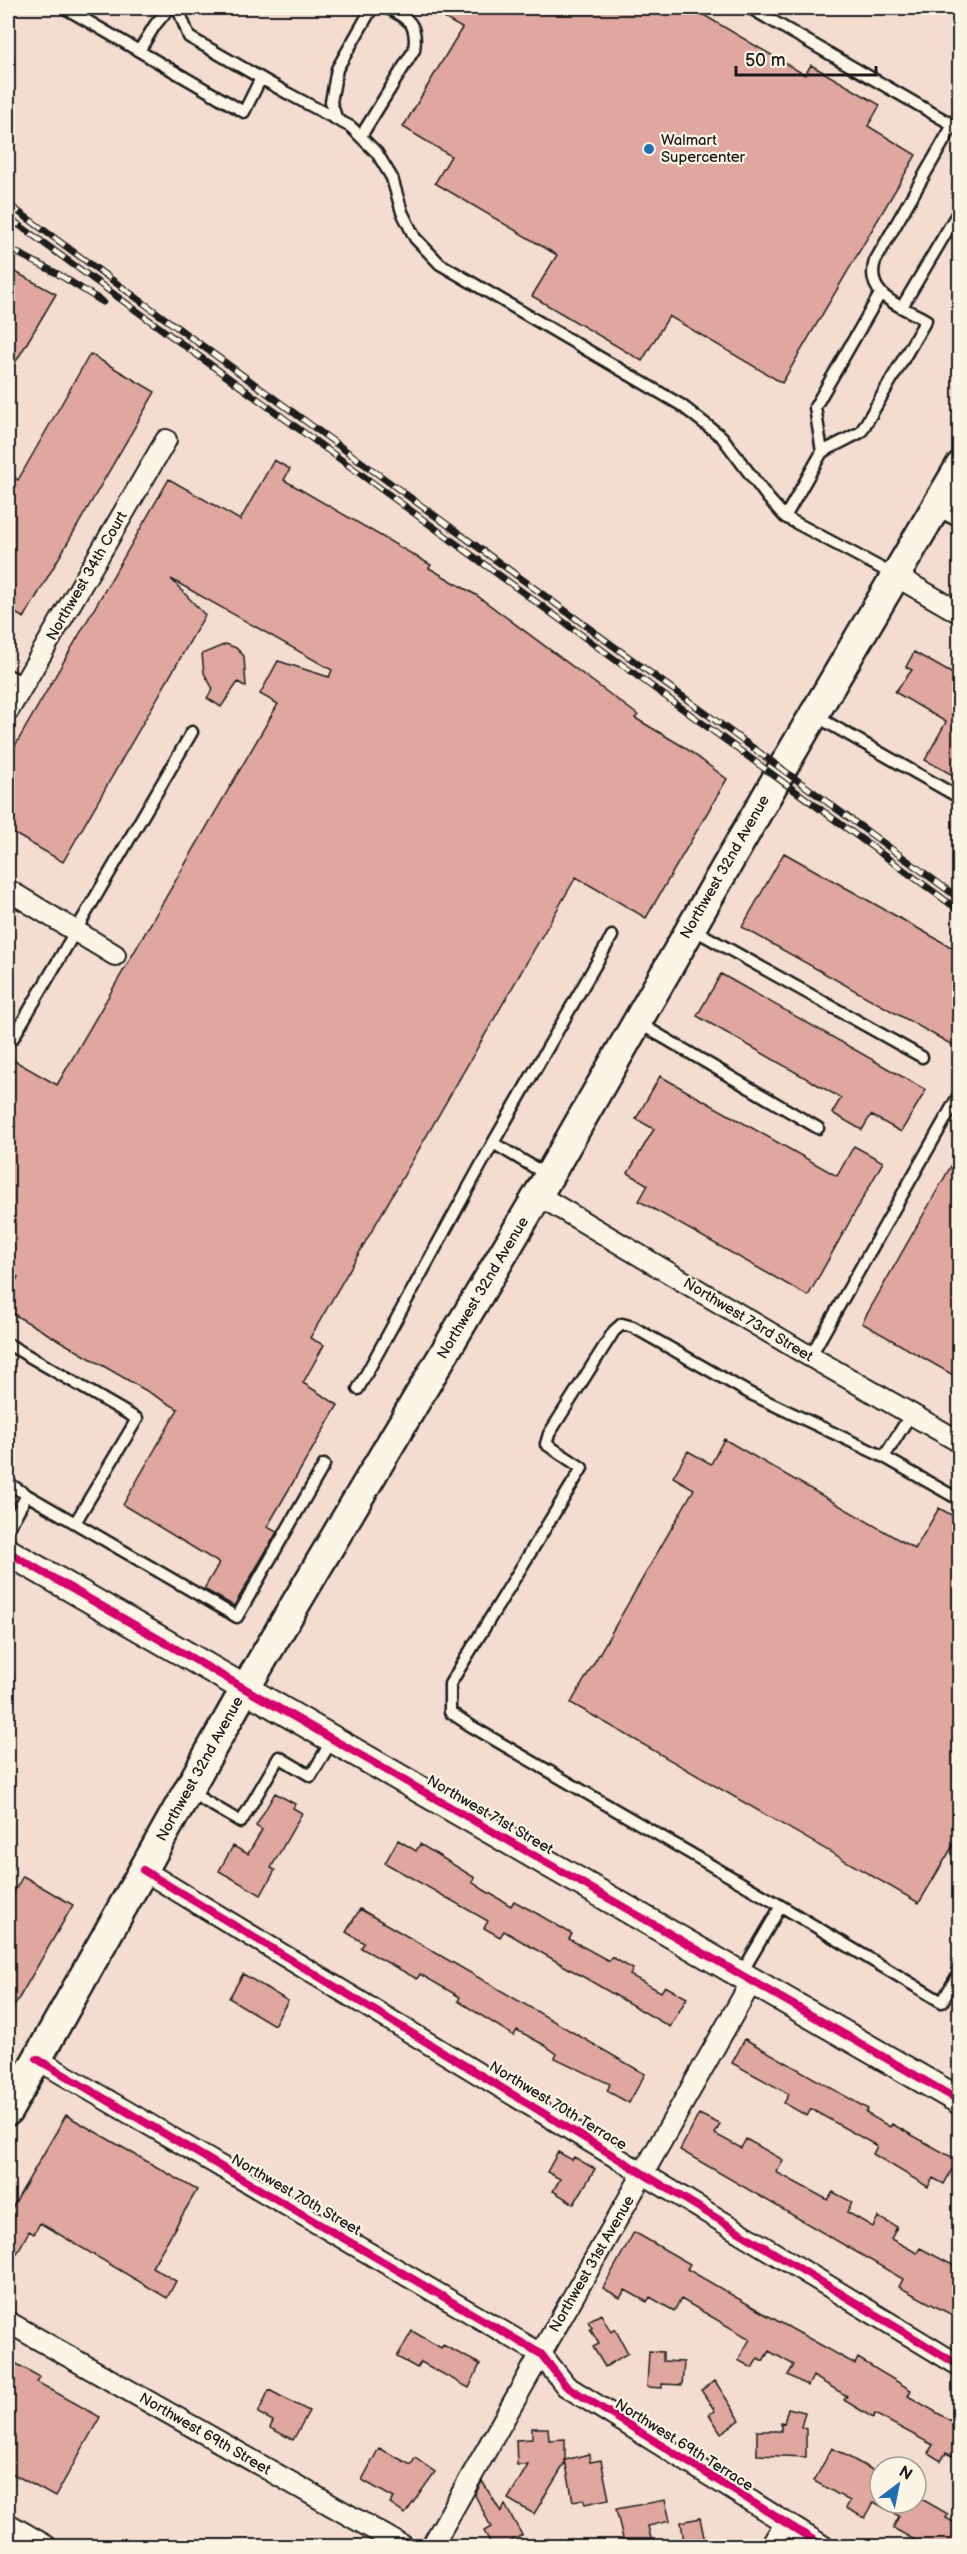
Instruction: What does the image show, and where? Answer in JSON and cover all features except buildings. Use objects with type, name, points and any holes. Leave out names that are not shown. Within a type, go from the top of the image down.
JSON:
[{"type":"main road","name":"Northwest 32nd Avenue","points":[[8,2111],[245,1689],[543,1185],[814,714],[960,466]]},
{"type":"street","name":"Northwest 34th Court","points":[[8,711],[16,679],[166,440]]},
{"type":"street","points":[[896,576],[960,613]]},
{"type":"street","points":[[8,890],[115,955]]},
{"type":"street","name":"Northwest 73rd Street","points":[[543,1185],[810,1357],[960,1442]]},
{"type":"street","name":"Northwest 71st Street","points":[[8,1552],[960,2100]]},
{"type":"street","name":"Northwest 70th Terrace","points":[[143,1870],[960,2366]]},
{"type":"street","name":"Northwest 31st Avenue","points":[[432,2547],[643,2174],[746,1978]]},
{"type":"street","name":"Northwest 70th Street","points":[[37,2059],[541,2354]]},
{"type":"street","name":"Northwest 69th Street","points":[[8,2322],[403,2547]]},
{"type":"street","name":"Northwest 69th Terrace","points":[[541,2354],[566,2386],[823,2547]]},
{"type":"street","points":[[8,2524],[46,2547]]},
{"type":"street","points":[[771,2547],[785,2524]]},
{"type":"lane","points":[[65,8],[244,112],[261,78]]},
{"type":"lane","points":[[139,51],[154,25],[169,8]]},
{"type":"lane","points":[[178,8],[189,37],[351,127],[377,153],[392,178],[402,212],[415,238],[440,264],[681,405],[722,437],[785,517],[896,576]]},
{"type":"lane","points":[[337,120],[331,102],[337,69],[372,8]]},
{"type":"lane","points":[[360,136],[414,50],[416,39],[409,19],[388,8]]},
{"type":"lane","points":[[750,8],[957,126],[875,261],[872,279],[880,294],[926,320],[861,432],[822,452],[785,517]]},
{"type":"lane","points":[[902,307],[960,209]]},
{"type":"lane","points":[[822,452],[815,408],[880,294]]},
{"type":"lane","points":[[935,508],[960,522]]},
{"type":"lane","points":[[814,714],[960,798]]},
{"type":"lane","points":[[13,1038],[192,732]]},
{"type":"lane","points":[[690,928],[922,1058]]},
{"type":"lane","points":[[358,1389],[493,1143],[612,936]]},
{"type":"lane","points":[[637,1022],[818,1128]]},
{"type":"lane","points":[[810,1357],[960,1093]]},
{"type":"lane","points":[[493,1143],[543,1185]]},
{"type":"lane","points":[[960,1500],[884,1457],[751,1394],[633,1327],[622,1324],[614,1331],[555,1424],[546,1444],[582,1468],[450,1684],[450,1712],[942,2002],[960,1971]]},
{"type":"lane","points":[[8,1344],[136,1419],[75,1523]]},
{"type":"lane","points":[[884,1457],[911,1414]]},
{"type":"lane","points":[[8,1483],[237,1617],[324,1465]]},
{"type":"lane","points":[[8,1529],[27,1495]]},
{"type":"lane","points":[[188,1791],[241,1822],[279,1757],[311,1776],[333,1739]]},
{"type":"lane","points":[[746,1978],[781,1906]]},
{"type":"railway","points":[[8,204],[960,899]]},
{"type":"railway","points":[[8,217],[960,911]]},
{"type":"railway","points":[[8,248],[58,274],[103,302]]},
{"type":"cycle path","points":[[8,1552],[960,2101]]},
{"type":"cycle path","points":[[143,1870],[960,2366]]},
{"type":"cycle path","points":[[37,2059],[541,2354],[566,2386],[823,2546]]},
{"type":"place","name":"Walmart Supercenter","points":[[649,149]]}]
